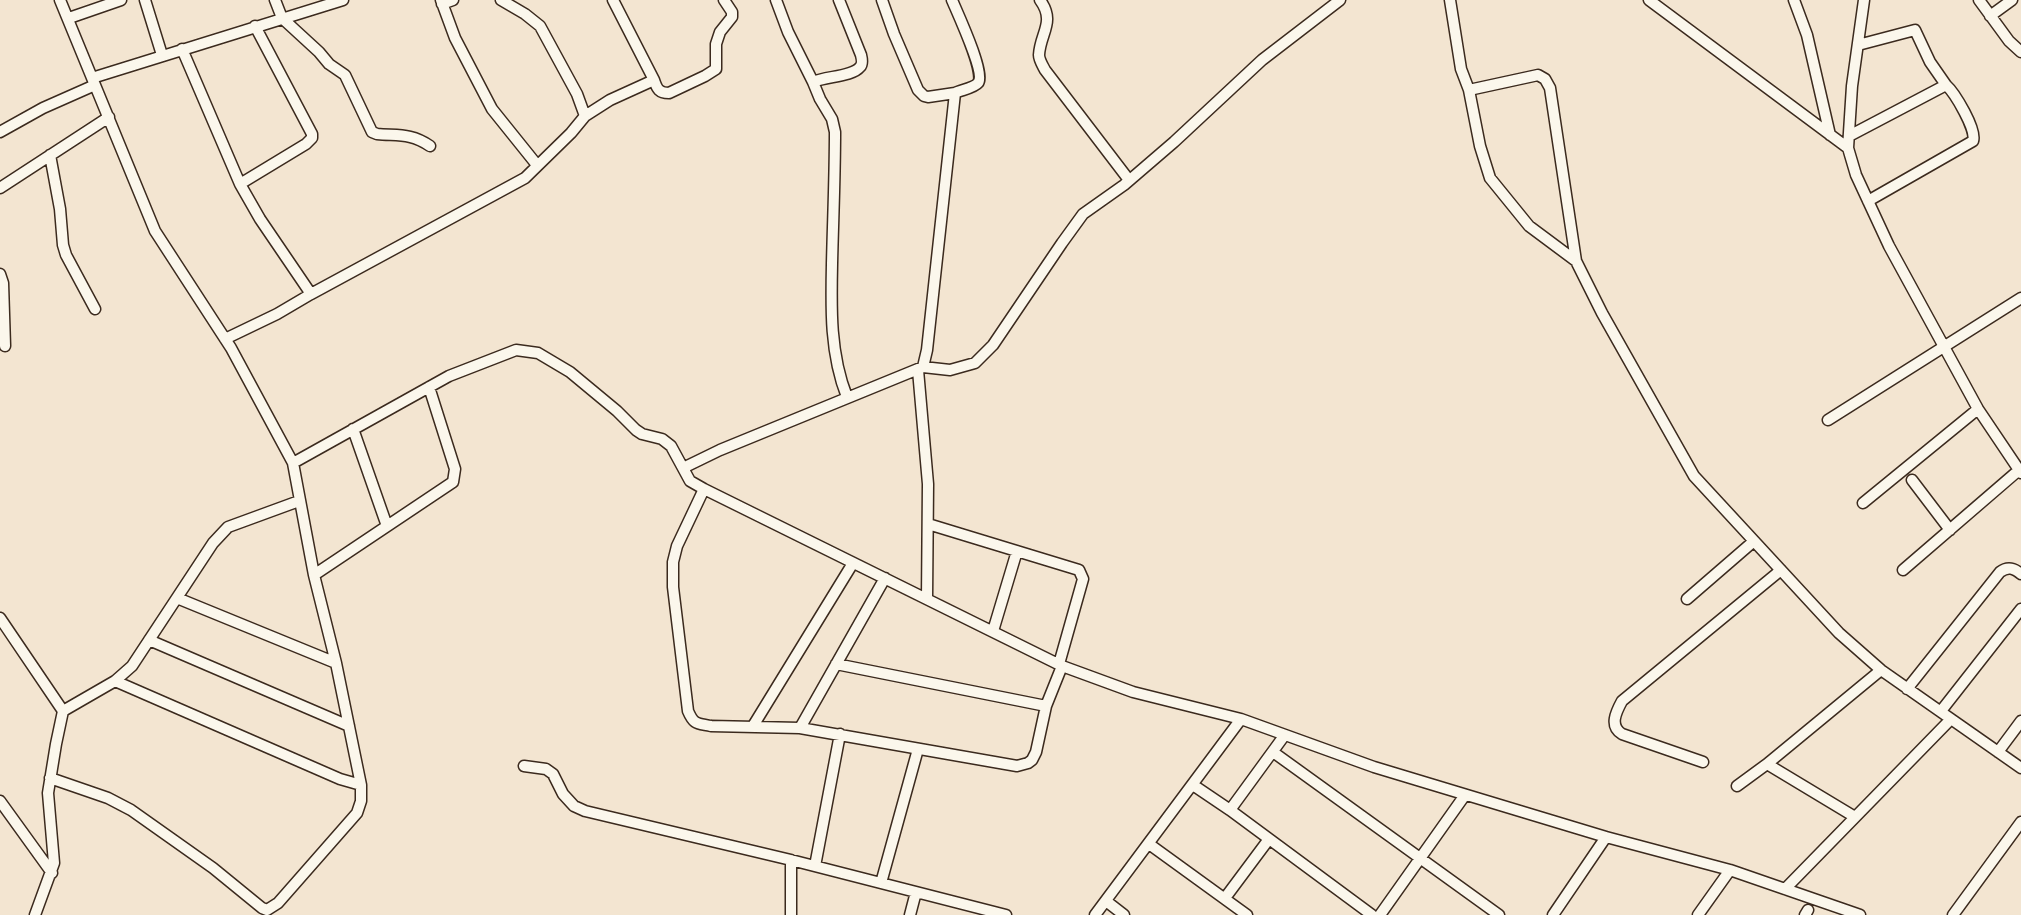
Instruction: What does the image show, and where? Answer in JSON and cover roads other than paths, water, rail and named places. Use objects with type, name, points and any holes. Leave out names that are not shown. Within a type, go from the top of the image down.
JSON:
[{"type":"street","points":[[50,778],[108,798],[131,810],[213,868],[262,908],[267,910],[278,903],[357,813],[361,801],[361,785],[336,663],[314,575],[293,463],[225,339],[155,231],[60,0]]},
{"type":"street","points":[[68,18],[121,0]]},
{"type":"street","points":[[145,0],[162,55]]},
{"type":"street","points":[[275,0],[282,18],[319,52],[329,64],[345,74],[372,132],[419,138],[430,146]]},
{"type":"street","points":[[0,132],[94,81],[162,55],[343,0]]},
{"type":"street","points":[[453,0],[442,2],[455,38],[492,109],[537,165]]},
{"type":"street","points":[[501,0],[525,14],[540,26],[577,94],[585,116]]},
{"type":"street","points":[[613,0],[658,90],[663,93],[669,93],[705,76],[716,69],[716,44],[720,32],[732,17],[732,12],[724,0]]},
{"type":"street","points":[[776,0],[788,32],[820,99],[832,119],[835,132],[831,304],[834,348],[841,381],[847,397]]},
{"type":"street","points":[[813,82],[821,78],[852,72],[860,67],[862,62],[861,55],[839,0]]},
{"type":"street","points":[[882,0],[894,34],[918,90],[924,96],[928,97],[955,93],[978,84],[980,80],[979,70],[968,38],[952,0]]},
{"type":"street","points":[[1040,0],[1044,6],[1048,20],[1039,56],[1045,70],[1129,180]]},
{"type":"street","points":[[683,468],[720,450],[847,397],[920,369],[950,370],[975,363],[992,345],[1083,214],[1129,180],[1174,142],[1262,60],[1340,0]]},
{"type":"street","points":[[1450,0],[1461,68],[1469,90],[1480,146],[1490,178],[1529,226],[1576,261]]},
{"type":"street","points":[[1649,0],[1848,148]]},
{"type":"street","points":[[1794,0],[1807,35],[1830,135]]},
{"type":"street","points":[[1864,0],[1852,86],[1848,148],[1856,175],[1889,246],[1944,348],[1978,408],[2020,472],[1903,570]]},
{"type":"street","points":[[1979,0],[2009,41],[2021,52]]},
{"type":"street","points":[[1990,16],[2012,0]]},
{"type":"street","points":[[240,184],[306,144],[312,138],[312,134],[255,26]]},
{"type":"street","points":[[1858,45],[1915,30],[1930,62],[1963,111],[1974,132],[1973,141],[1868,201]]},
{"type":"street","points":[[182,49],[240,184],[260,219],[311,294]]},
{"type":"street","points":[[1469,90],[1538,75],[1545,79],[1550,88],[1576,261],[1606,320],[1694,476],[1839,633],[1881,670],[2021,768]]},
{"type":"street","points":[[225,339],[277,314],[525,178],[570,134],[585,116],[610,100],[654,80]]},
{"type":"street","points":[[1849,136],[1946,85]]},
{"type":"street","points":[[927,599],[928,484],[920,369],[927,350],[955,93]]},
{"type":"street","points":[[0,188],[109,117]]},
{"type":"street","points":[[50,154],[60,208],[63,245],[66,254],[95,309]]},
{"type":"street","points":[[0,274],[3,283],[5,346]]},
{"type":"street","points":[[1828,420],[2021,298]]},
{"type":"street","points":[[293,463],[449,376],[506,353],[526,350],[538,353],[570,372],[642,434],[662,439],[667,442],[671,446],[690,481],[852,563],[1061,665],[1133,692],[1241,719],[1284,736],[1374,767],[1606,837],[1730,870],[1860,915]]},
{"type":"street","points":[[314,575],[453,482],[455,469],[429,387]]},
{"type":"street","points":[[1863,503],[1978,408]]},
{"type":"street","points":[[354,429],[387,526]]},
{"type":"street","points":[[1912,480],[1950,530]]},
{"type":"street","points":[[704,489],[677,546],[673,562],[674,594],[688,711],[693,721],[711,726],[800,728],[1017,766],[1028,763],[1032,760],[1036,752],[1046,706],[1061,665],[1082,575],[1079,570],[928,524]]},
{"type":"street","points":[[63,711],[115,681],[132,666],[214,543],[228,527],[299,501]]},
{"type":"street","points":[[1687,599],[1754,542]]},
{"type":"street","points":[[992,631],[1017,551]]},
{"type":"street","points":[[753,726],[852,563]]},
{"type":"street","points":[[1907,689],[2000,572],[2005,568],[2009,568],[2021,574]]},
{"type":"street","points":[[1703,762],[1616,731],[1616,714],[1622,701],[1781,570]]},
{"type":"street","points":[[800,728],[885,578]]},
{"type":"street","points":[[177,598],[336,663]]},
{"type":"street","points":[[1941,711],[2021,609]]},
{"type":"street","points":[[0,618],[63,711],[48,793],[53,834],[54,863],[52,873],[35,915]]},
{"type":"street","points":[[149,640],[349,726]]},
{"type":"street","points":[[836,664],[1046,706]]},
{"type":"street","points":[[1737,786],[1767,764],[1881,670]]},
{"type":"street","points":[[115,681],[332,776],[361,785]]},
{"type":"street","points":[[1094,915],[1149,844],[1241,719]]},
{"type":"street","points":[[1785,889],[1951,719]]},
{"type":"street","points":[[1998,752],[2021,721]]},
{"type":"street","points":[[815,866],[840,734]]},
{"type":"street","points":[[1230,810],[1284,736]]},
{"type":"street","points":[[881,883],[918,749]]},
{"type":"street","points":[[1273,752],[1499,915]]},
{"type":"street","points":[[1767,764],[1855,817]]},
{"type":"street","points":[[524,766],[546,769],[553,774],[563,794],[574,806],[585,811],[791,860],[1006,915]]},
{"type":"street","points":[[1192,785],[1230,810],[1372,915]]},
{"type":"street","points":[[1380,915],[1465,795]]},
{"type":"street","points":[[0,802],[52,873]]},
{"type":"street","points":[[1952,915],[2021,822]]},
{"type":"street","points":[[1553,915],[1606,837]]},
{"type":"street","points":[[1225,898],[1269,839]]},
{"type":"street","points":[[1149,844],[1247,915]]},
{"type":"street","points":[[791,860],[791,915]]},
{"type":"street","points":[[1698,915],[1730,870]]},
{"type":"street","points":[[910,915],[916,892]]},
{"type":"street","points":[[1106,901],[1124,915]]}]
